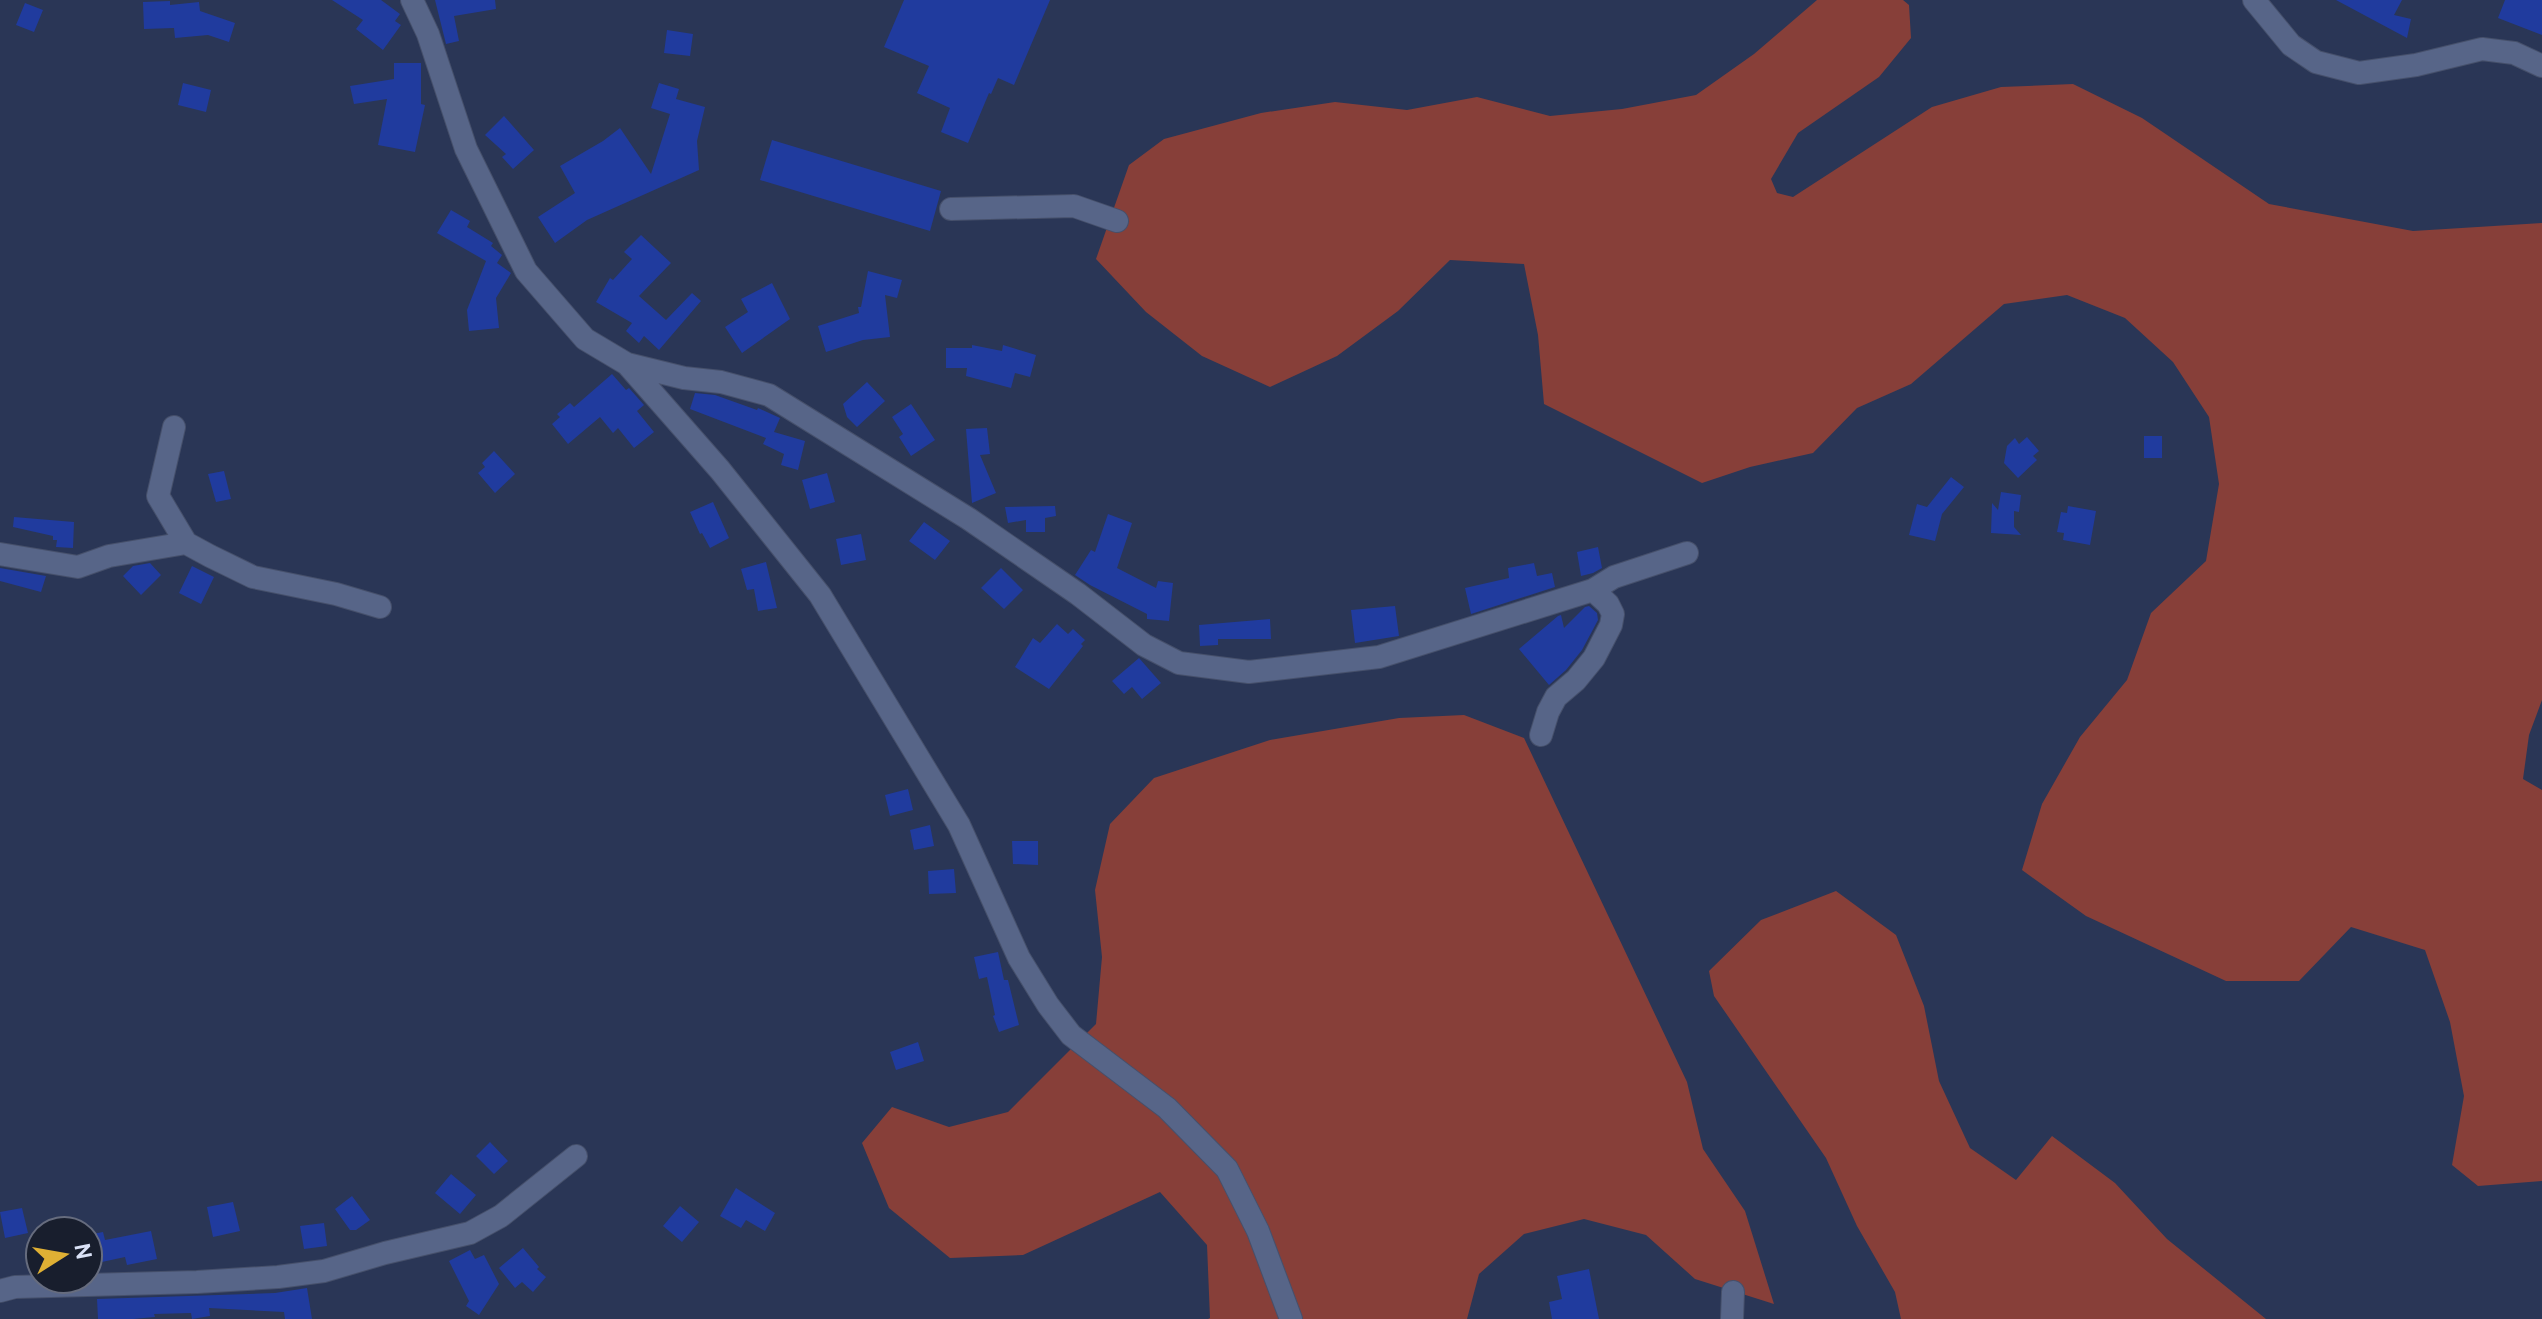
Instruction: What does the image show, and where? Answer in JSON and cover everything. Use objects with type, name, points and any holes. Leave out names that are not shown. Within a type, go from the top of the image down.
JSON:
[{"type":"street","points":[[412,0],[428,34],[466,149],[526,271],[585,339],[627,364],[684,378],[721,382],[769,395],[969,519],[1078,594],[1144,645],[1179,663],[1249,672],[1379,657],[1593,590],[1614,577],[1687,553]]},
{"type":"street","points":[[2254,0],[2291,45],[2316,62],[2359,73],[2416,65],[2482,49],[2514,53],[2542,66]]},
{"type":"street","points":[[951,209],[1074,206],[1117,221]]},
{"type":"street","points":[[627,364],[720,470],[820,595],[959,825],[1019,958],[1048,1005],[1071,1035],[1167,1108],[1227,1169],[1258,1231],[1291,1319]]},
{"type":"street","points":[[174,427],[158,496],[186,543],[253,577],[336,594],[380,607]]},
{"type":"street","points":[[0,554],[78,567],[109,556],[186,543]]},
{"type":"street","points":[[1541,735],[1556,697],[1576,680],[1594,658],[1611,625],[1613,614],[1608,604],[1593,590]]},
{"type":"street","points":[[0,1291],[15,1287],[278,1277],[324,1271],[470,1233],[501,1216],[576,1156]]},
{"type":"street","points":[[1732,1319],[1733,1292]]},
{"type":"shaded area","points":[[1817,0],[1903,0],[1909,5],[1911,38],[1879,77],[1798,133],[1771,179],[1777,193],[1793,197],[1932,107],[2001,87],[2073,84],[2142,118],[2269,204],[2413,231],[2542,223],[2542,700],[2529,735],[2523,779],[2542,790],[2542,1181],[2478,1186],[2452,1165],[2464,1096],[2450,1022],[2425,950],[2351,927],[2299,981],[2226,981],[2086,916],[2022,870],[2042,804],[2080,737],[2127,680],[2151,613],[2206,561],[2219,484],[2209,417],[2173,362],[2125,318],[2067,295],[2004,304],[1911,384],[1857,408],[1813,453],[1750,467],[1702,483],[1544,404],[1538,335],[1524,264],[1450,260],[1398,311],[1337,356],[1270,387],[1202,356],[1146,312],[1096,259],[1129,165],[1164,139],[1261,113],[1335,102],[1407,110],[1477,97],[1550,116],[1622,109],[1696,95],[1754,54]]},
{"type":"shaded area","points":[[1464,715],[1524,738],[1687,1082],[1703,1149],[1745,1211],[1774,1304],[1695,1279],[1646,1235],[1584,1219],[1524,1234],[1479,1274],[1467,1319],[1208,1319],[1207,1245],[1160,1192],[1023,1255],[950,1258],[889,1208],[862,1143],[892,1107],[949,1127],[1008,1112],[1096,1024],[1102,957],[1095,890],[1110,824],[1154,778],[1270,740],[1399,718]]},
{"type":"shaded area","points":[[1836,891],[1896,935],[1924,1006],[1939,1081],[1970,1148],[2016,1180],[2052,1136],[2115,1183],[2167,1239],[2266,1319],[1901,1319],[1895,1292],[1857,1226],[1826,1158],[1714,996],[1709,971],[1761,920]]},
{"type":"building","points":[[332,0],[381,0],[400,14],[395,21],[401,25],[383,50],[356,29],[363,20]]},
{"type":"building","points":[[435,0],[495,0],[496,9],[454,16],[459,41],[446,44]]},
{"type":"building","points":[[904,0],[1050,0],[1014,85],[998,78],[968,143],[941,132],[950,108],[917,93],[929,66],[884,47]]},
{"type":"building","points":[[2336,0],[2402,0],[2394,15],[2411,19],[2407,38]]},
{"type":"building","points":[[2505,0],[2542,0],[2542,35],[2498,18]]},
{"type":"building","points":[[170,1],[170,5],[199,2],[200,11],[235,23],[229,42],[208,35],[175,38],[174,28],[144,29],[143,2]]},
{"type":"building","points":[[25,3],[43,10],[34,32],[16,25]]},
{"type":"building","points":[[667,30],[693,34],[690,56],[664,53]]},
{"type":"building","points":[[394,63],[421,63],[421,104],[425,105],[415,152],[378,145],[387,99],[354,104],[350,86],[394,79]]},
{"type":"building","points":[[183,83],[211,90],[206,112],[178,105]]},
{"type":"building","points":[[659,83],[679,89],[676,99],[705,107],[697,141],[699,170],[587,220],[555,243],[538,217],[575,193],[560,166],[620,128],[651,174],[670,114],[651,108]]},
{"type":"building","points":[[504,116],[534,150],[513,169],[502,157],[506,154],[485,135]]},
{"type":"building","points":[[772,140],[941,191],[930,231],[760,180]]},
{"type":"building","points":[[451,210],[470,221],[467,227],[493,243],[491,246],[502,255],[497,263],[511,273],[496,298],[499,328],[469,331],[467,310],[486,261],[437,233]]},
{"type":"building","points":[[641,235],[671,263],[639,296],[666,320],[692,293],[701,301],[659,350],[644,336],[639,343],[626,331],[632,323],[596,302],[610,278],[613,280],[632,259],[624,252]]},
{"type":"building","points":[[868,271],[902,280],[897,298],[885,295],[890,337],[863,340],[826,352],[818,326],[859,313]]},
{"type":"building","points":[[772,283],[790,319],[742,353],[725,327],[748,312],[741,299]]},
{"type":"building","points":[[972,345],[1002,351],[1003,345],[1036,355],[1030,377],[1015,373],[1011,388],[966,376],[967,368],[946,368],[946,348],[972,348]]},
{"type":"building","points":[[612,374],[644,405],[637,411],[654,432],[634,448],[618,428],[613,433],[600,417],[568,444],[552,424],[560,417],[557,414],[570,403],[574,407]]},
{"type":"building","points":[[867,382],[885,401],[857,427],[847,417],[843,404]]},
{"type":"building","points":[[695,393],[715,395],[780,418],[774,432],[805,441],[798,470],[781,465],[784,454],[763,444],[766,438],[690,409]]},
{"type":"building","points":[[911,404],[935,440],[911,456],[899,437],[903,434],[892,417]]},
{"type":"building","points":[[987,428],[990,454],[980,455],[996,493],[972,503],[966,429]]},
{"type":"building","points":[[2144,436],[2162,436],[2162,458],[2144,458]]},
{"type":"building","points":[[2027,437],[2039,451],[2033,456],[2037,460],[2018,478],[2004,463],[2007,446],[2015,438],[2019,444]]},
{"type":"building","points":[[494,451],[515,474],[495,493],[478,473],[485,467],[482,463]]},
{"type":"building","points":[[224,471],[231,499],[216,502],[208,474]]},
{"type":"building","points":[[827,473],[835,502],[810,509],[802,480]]},
{"type":"building","points":[[1951,477],[1964,487],[1942,514],[1935,541],[1909,535],[1917,504],[1927,507]]},
{"type":"building","points":[[2001,492],[2021,495],[2019,512],[2014,511],[2014,527],[2021,535],[1991,533],[1992,503],[1998,510]]},
{"type":"building","points":[[713,502],[729,538],[710,548],[690,512]]},
{"type":"building","points":[[1055,506],[1056,516],[1045,518],[1045,532],[1026,532],[1026,520],[1008,523],[1005,507]]},
{"type":"building","points":[[2068,506],[2096,511],[2090,545],[2063,540],[2064,533],[2057,532],[2061,512],[2067,513]]},
{"type":"building","points":[[1108,514],[1132,523],[1117,568],[1156,588],[1158,581],[1173,583],[1169,621],[1147,619],[1147,614],[1075,575],[1091,550],[1095,552]]},
{"type":"building","points":[[14,517],[74,522],[73,548],[56,547],[57,540],[53,540],[53,536],[13,527]]},
{"type":"building","points":[[924,522],[950,541],[935,560],[909,541]]},
{"type":"building","points":[[861,534],[866,560],[841,565],[836,539]]},
{"type":"building","points":[[1598,547],[1602,568],[1581,576],[1577,552]]},
{"type":"building","points":[[766,562],[777,608],[758,611],[754,589],[747,590],[741,569]]},
{"type":"building","points":[[150,563],[161,575],[141,595],[123,576],[133,566]]},
{"type":"building","points":[[1534,563],[1537,576],[1552,573],[1555,587],[1471,614],[1465,588],[1509,578],[1508,568]]},
{"type":"building","points":[[192,566],[214,577],[201,604],[179,593]]},
{"type":"building","points":[[0,568],[46,576],[41,592],[0,581]]},
{"type":"building","points":[[1001,568],[1023,590],[1004,609],[981,588]]},
{"type":"building","points":[[1395,606],[1399,636],[1355,643],[1351,610]]},
{"type":"building","points":[[1589,606],[1597,613],[1598,620],[1582,650],[1549,685],[1519,649],[1558,616],[1561,615],[1564,628]]},
{"type":"building","points":[[1270,619],[1271,639],[1218,639],[1218,645],[1200,646],[1199,625]]},
{"type":"building","points":[[1057,624],[1068,634],[1073,629],[1085,640],[1049,689],[1015,667],[1033,638],[1040,643]]},
{"type":"building","points":[[1139,658],[1161,683],[1142,699],[1132,687],[1124,694],[1112,681]]},
{"type":"building","points":[[908,789],[913,810],[890,816],[885,795]]},
{"type":"building","points":[[930,825],[934,846],[914,850],[910,830]]},
{"type":"building","points":[[1012,841],[1038,841],[1038,865],[1013,864]]},
{"type":"building","points":[[954,869],[956,893],[929,894],[928,871]]},
{"type":"building","points":[[998,952],[1019,1025],[999,1032],[993,1016],[987,977],[979,979],[974,957]]},
{"type":"building","points":[[918,1042],[924,1061],[896,1070],[890,1052]]},
{"type":"building","points":[[490,1142],[508,1161],[494,1174],[476,1156]]},
{"type":"building","points":[[451,1174],[476,1195],[460,1214],[435,1193]]},
{"type":"building","points":[[736,1188],[775,1213],[765,1231],[746,1220],[741,1228],[720,1216]]},
{"type":"building","points":[[352,1196],[370,1220],[356,1230],[350,1230],[335,1209]]},
{"type":"building","points":[[233,1202],[240,1231],[213,1237],[207,1207]]},
{"type":"building","points":[[680,1206],[699,1222],[682,1242],[663,1226]]},
{"type":"building","points":[[22,1208],[24,1234],[5,1238],[0,1212]]},
{"type":"building","points":[[324,1223],[327,1246],[304,1249],[300,1226]]},
{"type":"building","points":[[151,1231],[157,1259],[127,1265],[125,1257],[104,1262],[104,1236],[105,1240]]},
{"type":"building","points":[[523,1248],[546,1277],[533,1292],[522,1282],[515,1288],[499,1268]]},
{"type":"building","points":[[470,1250],[475,1259],[484,1255],[499,1284],[479,1315],[466,1306],[469,1301],[449,1261]]},
{"type":"building","points":[[1589,1269],[1599,1319],[1552,1319],[1549,1302],[1562,1299],[1557,1276]]},
{"type":"building","points":[[307,1288],[312,1319],[285,1319],[284,1312],[209,1308],[210,1316],[192,1319],[191,1313],[98,1319],[97,1299],[275,1293]]}]
